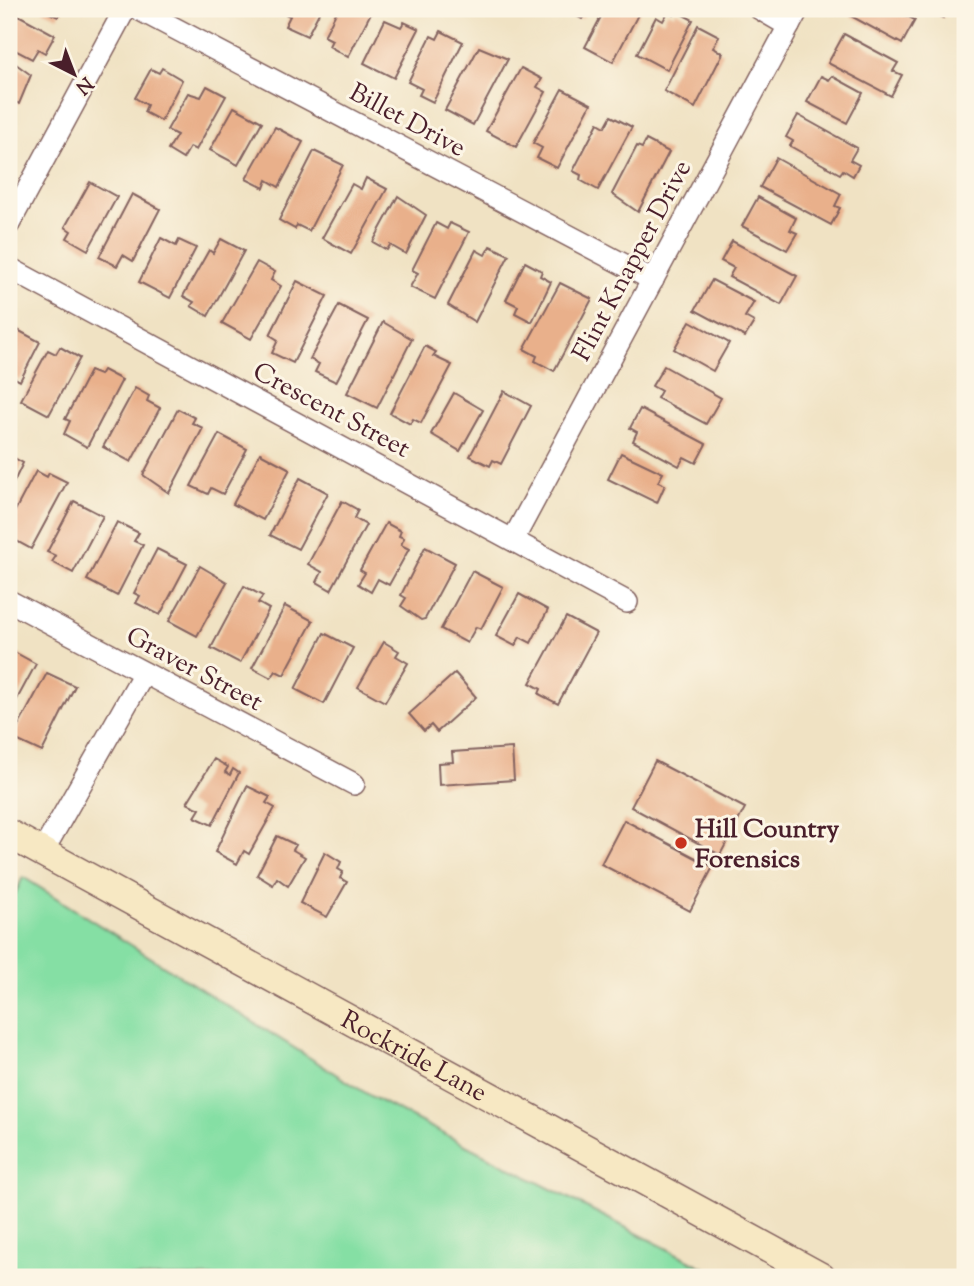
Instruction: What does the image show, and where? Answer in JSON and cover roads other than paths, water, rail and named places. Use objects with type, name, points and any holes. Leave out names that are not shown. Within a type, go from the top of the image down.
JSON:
[{"type":"street","points":[[9,224],[125,9]]},
{"type":"street","name":"Billet Drive","points":[[138,9],[653,280]]},
{"type":"street","points":[[760,9],[794,17]]},
{"type":"street","name":"Flint Knapper Drive","points":[[514,538],[794,17]]},
{"type":"street","name":"Crescent Street","points":[[9,268],[514,538],[627,602]]},
{"type":"street","name":"Graver Street","points":[[9,601],[354,784]]},
{"type":"street","points":[[43,851],[144,673]]},
{"type":"street","name":"Rockride Lane","points":[[9,834],[821,1277]]},
{"type":"place","name":"Hill Country Forensics","points":[[681,843]]}]
